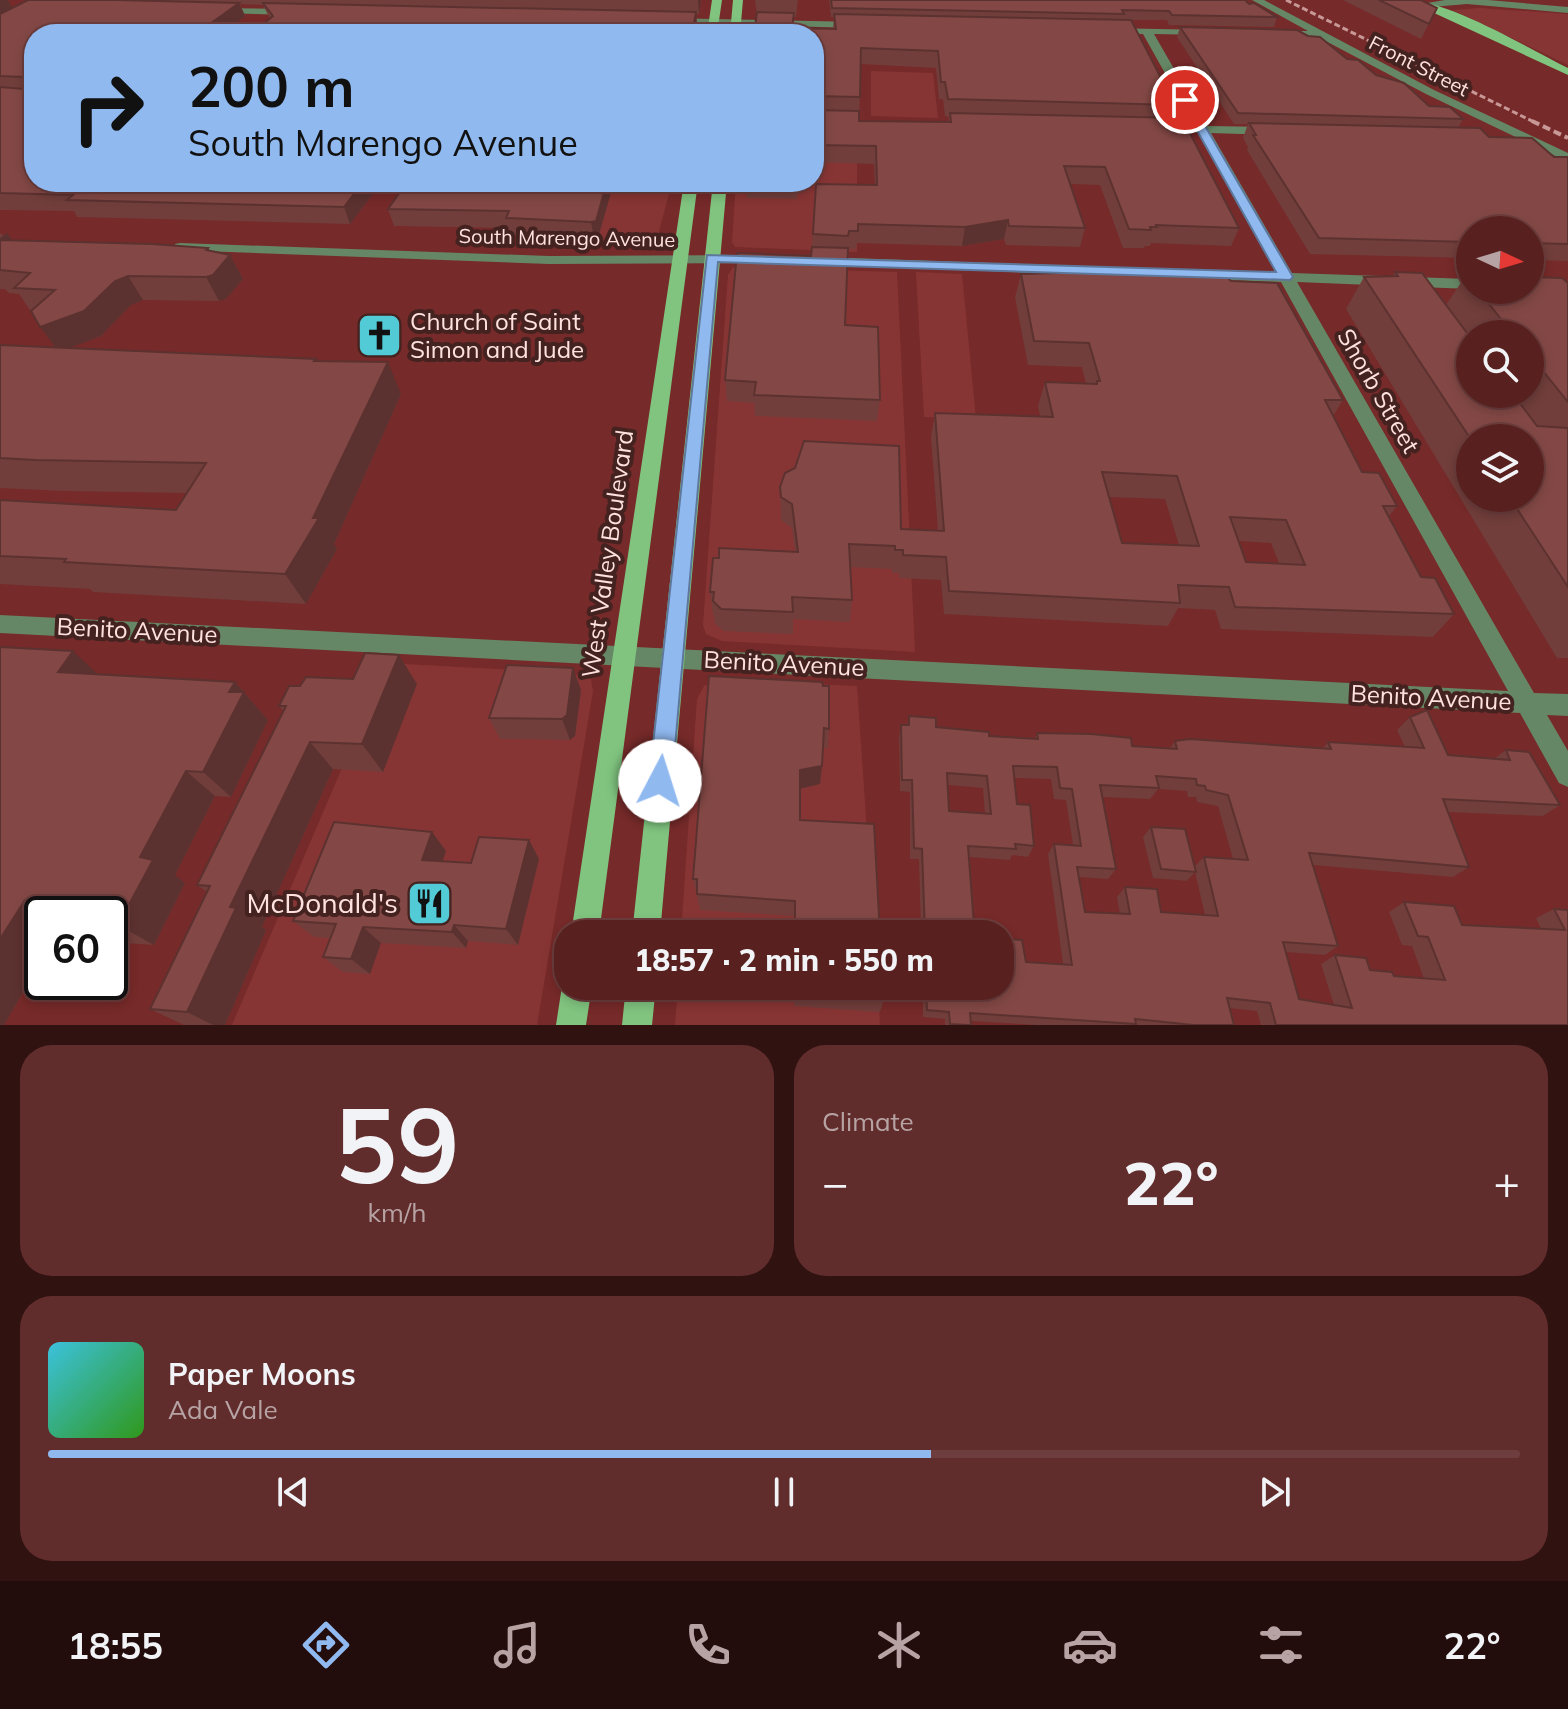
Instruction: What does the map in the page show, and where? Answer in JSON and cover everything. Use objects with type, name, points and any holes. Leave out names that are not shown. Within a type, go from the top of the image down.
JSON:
[{"type":"main road","points":[[714,22],[717,0]]},
{"type":"main road","points":[[735,24],[738,0]]},
{"type":"main road","points":[[1420,5],[1449,14],[1568,72]]},
{"type":"main road","points":[[1420,5],[1434,16],[1568,83]]},
{"type":"main road","name":"West Valley Boulevard","points":[[587,920],[690,192]]},
{"type":"main road","points":[[647,920],[719,192]]},
{"type":"main road","points":[[571,1025],[575,1000]]},
{"type":"main road","points":[[637,1025],[640,1000]]},
{"type":"street","name":"Front Street","points":[[1257,0],[1317,34],[1568,158]]},
{"type":"street","points":[[1420,5],[1467,1],[1568,10]]},
{"type":"street","points":[[210,10],[303,12]]},
{"type":"street","points":[[652,20],[721,24]]},
{"type":"street","points":[[824,26],[877,25]]},
{"type":"street","points":[[1101,30],[1224,33]]},
{"type":"street","name":"Shorb Street","points":[[1147,31],[1568,775]]},
{"type":"street","points":[[1270,34],[1317,34]]},
{"type":"street","points":[[1178,129],[1282,132]]},
{"type":"street","points":[[1488,138],[1525,138]]},
{"type":"street","name":"South Marengo Avenue","points":[[157,246],[549,260],[680,260],[711,257],[1456,283]]},
{"type":"street","name":"Benito Avenue","points":[[0,624],[1568,705]]},
{"type":"shaded area","points":[[1480,8],[1568,14],[1568,65],[1453,10]]},
{"type":"shaded area","points":[[871,71],[933,73],[938,118],[871,116]]},
{"type":"shaded area","points":[[824,125],[857,127],[857,252],[735,247],[732,242],[735,192],[824,192]]},
{"type":"shaded area","points":[[575,192],[669,192],[657,239],[640,245],[559,242]]},
{"type":"shaded area","points":[[733,267],[897,272],[915,652],[722,641],[706,634],[703,625],[728,275]]},
{"type":"shaded area","points":[[916,272],[962,274],[976,419],[924,417]]},
{"type":"shaded area","points":[[387,663],[570,673],[591,679],[593,691],[537,1025],[232,1025]]},
{"type":"shaded area","points":[[721,680],[857,686],[873,920],[682,920],[697,699],[704,686]]},
{"type":"shaded area","points":[[677,1000],[879,1000],[880,1025],[675,1025]]},
{"type":"building","points":[[28,0],[239,3],[210,24],[24,24],[24,77],[0,76],[0,14]]},
{"type":"building","points":[[831,0],[1245,0],[1277,17],[1172,15],[1169,11],[1122,10],[1124,14],[832,8]]},
{"type":"building","points":[[1379,0],[1421,0],[1437,8],[1429,24]]},
{"type":"building","points":[[263,3],[696,12],[694,24],[263,24],[273,16]]},
{"type":"building","points":[[757,12],[794,13],[793,24],[755,24]]},
{"type":"building","points":[[834,14],[1131,20],[1175,105],[948,99],[945,82],[941,82],[938,51],[861,48],[860,97],[824,96],[824,29],[836,29]]},
{"type":"building","points":[[1180,27],[1297,30],[1308,36],[1320,37],[1347,59],[1358,60],[1376,75],[1404,83],[1429,106],[1450,107],[1463,119],[1238,113]]},
{"type":"building","points":[[0,87],[24,89],[24,192],[355,192],[344,207],[67,200],[73,195],[0,193]]},
{"type":"building","points":[[824,110],[859,111],[859,121],[951,122],[950,113],[1182,118],[1239,228],[1156,225],[1150,227],[1151,230],[1129,229],[1105,167],[1064,166],[1085,228],[1009,226],[1008,220],[965,227],[858,224],[858,231],[849,231],[848,236],[813,234],[816,192],[824,192],[824,184],[877,185],[876,146],[824,145]]},
{"type":"building","points":[[1249,123],[1480,128],[1489,137],[1532,138],[1554,157],[1568,157],[1568,244],[1544,243],[1544,216],[1456,216],[1456,242],[1319,238],[1253,135],[1256,135]]},
{"type":"building","points":[[400,192],[604,192],[596,221],[591,222],[506,218],[509,211],[388,209]]},
{"type":"building","points":[[0,240],[152,244],[208,248],[206,250],[230,255],[213,275],[206,277],[128,276],[115,281],[84,311],[40,327],[31,311],[55,290],[14,288],[30,273],[0,270]]},
{"type":"building","points":[[812,247],[848,248],[845,325],[878,327],[880,400],[754,395],[756,382],[725,380],[737,253],[811,256]]},
{"type":"building","points":[[1057,270],[1190,275],[1277,283],[1343,400],[1325,400],[1362,472],[1379,473],[1397,506],[1383,506],[1421,577],[1435,578],[1454,614],[1235,607],[1229,587],[1178,585],[1180,603],[949,591],[946,557],[903,555],[903,550],[895,550],[895,546],[849,544],[852,600],[792,597],[793,612],[721,609],[713,601],[714,592],[710,592],[713,558],[719,558],[719,548],[798,552],[792,504],[781,497],[780,487],[785,473],[795,468],[804,441],[899,446],[901,529],[944,531],[935,413],[1053,417],[1045,382],[1097,384],[1100,381],[1089,343],[1034,341],[1021,274],[1058,273]],"holes":[[[1102,472],[1177,476],[1199,546],[1122,543]],[[1230,517],[1286,520],[1305,565],[1246,562]]]},
{"type":"building","points":[[1395,272],[1422,273],[1457,320],[1456,408],[1524,408],[1536,424],[1461,424],[1364,277],[1398,276]]},
{"type":"building","points":[[1544,277],[1562,278],[1568,283],[1568,402],[1544,372],[1544,320],[1502,320],[1489,304],[1544,304]]},
{"type":"building","points":[[0,345],[388,362],[313,518],[319,518],[285,574],[0,556],[0,500],[176,510],[206,463],[0,458]]},
{"type":"building","points":[[1544,426],[1568,428],[1568,587],[1519,512],[1544,512]]},
{"type":"building","points":[[0,647],[73,651],[58,672],[235,682],[229,692],[244,692],[203,772],[186,771],[140,857],[153,860],[128,906],[128,896],[24,896],[24,902],[0,939]]},
{"type":"building","points":[[365,653],[399,655],[362,744],[310,742],[230,907],[236,908],[187,1012],[150,1009],[210,886],[197,885],[286,706],[279,706],[289,686],[300,686],[306,677],[353,679]]},
{"type":"building","points":[[507,665],[573,668],[567,715],[562,719],[489,718]]},
{"type":"building","points":[[709,676],[822,682],[823,686],[829,686],[829,729],[824,728],[822,766],[800,770],[800,820],[874,824],[879,920],[795,920],[795,901],[697,894],[697,879],[693,879]]},
{"type":"building","points":[[1427,710],[1448,755],[1510,760],[1506,750],[1529,752],[1560,805],[1443,799],[1469,867],[1309,853],[1338,946],[1283,942],[1299,999],[1352,1008],[1335,955],[1366,958],[1370,970],[1392,972],[1394,976],[1445,980],[1428,937],[1418,936],[1404,902],[1454,906],[1462,925],[1565,930],[1554,909],[1568,910],[1568,1025],[1276,1025],[1270,1003],[1227,998],[1234,1025],[1193,1025],[1135,1019],[1136,1024],[970,1013],[971,1025],[967,1025],[950,1024],[949,1012],[927,1010],[927,1000],[1014,1000],[1014,939],[1022,940],[1026,962],[1072,965],[1054,844],[1081,846],[1072,789],[1060,788],[1057,767],[1013,766],[1017,804],[1030,805],[1034,846],[1015,844],[1016,849],[968,846],[974,920],[925,920],[922,849],[914,848],[912,780],[902,780],[901,725],[909,725],[909,716],[936,718],[936,727],[989,732],[989,736],[1038,739],[1037,733],[1091,734],[1131,738],[1132,746],[1177,749],[1175,741],[1190,739],[1331,749],[1328,742],[1424,748],[1410,717]],"holes":[[[947,773],[987,776],[991,814],[949,811]],[[1156,776],[1196,779],[1197,785],[1205,786],[1206,790],[1228,795],[1248,860],[1204,857],[1218,916],[1161,912],[1157,889],[1125,887],[1130,914],[1085,912],[1077,867],[1116,869],[1100,785],[1159,788]]]},
{"type":"building","points":[[334,822],[432,832],[422,860],[471,863],[479,837],[529,840],[506,929],[454,925],[452,932],[363,927],[351,959],[323,957],[336,924],[293,921]]},
{"type":"building","points":[[1151,827],[1185,829],[1196,872],[1161,869]]},
{"type":"railway","points":[[1286,0],[1536,123]]},
{"type":"railway","points":[[1532,121],[1568,138]]},
{"type":"place","name":"Church of Saint Simon and Jude","points":[[379,336]]},
{"type":"place","name":"McDonald's","points":[[429,903]]},
{"type":"route","points":[[660,781],[711,257],[1286,277],[1185,100]]}]
